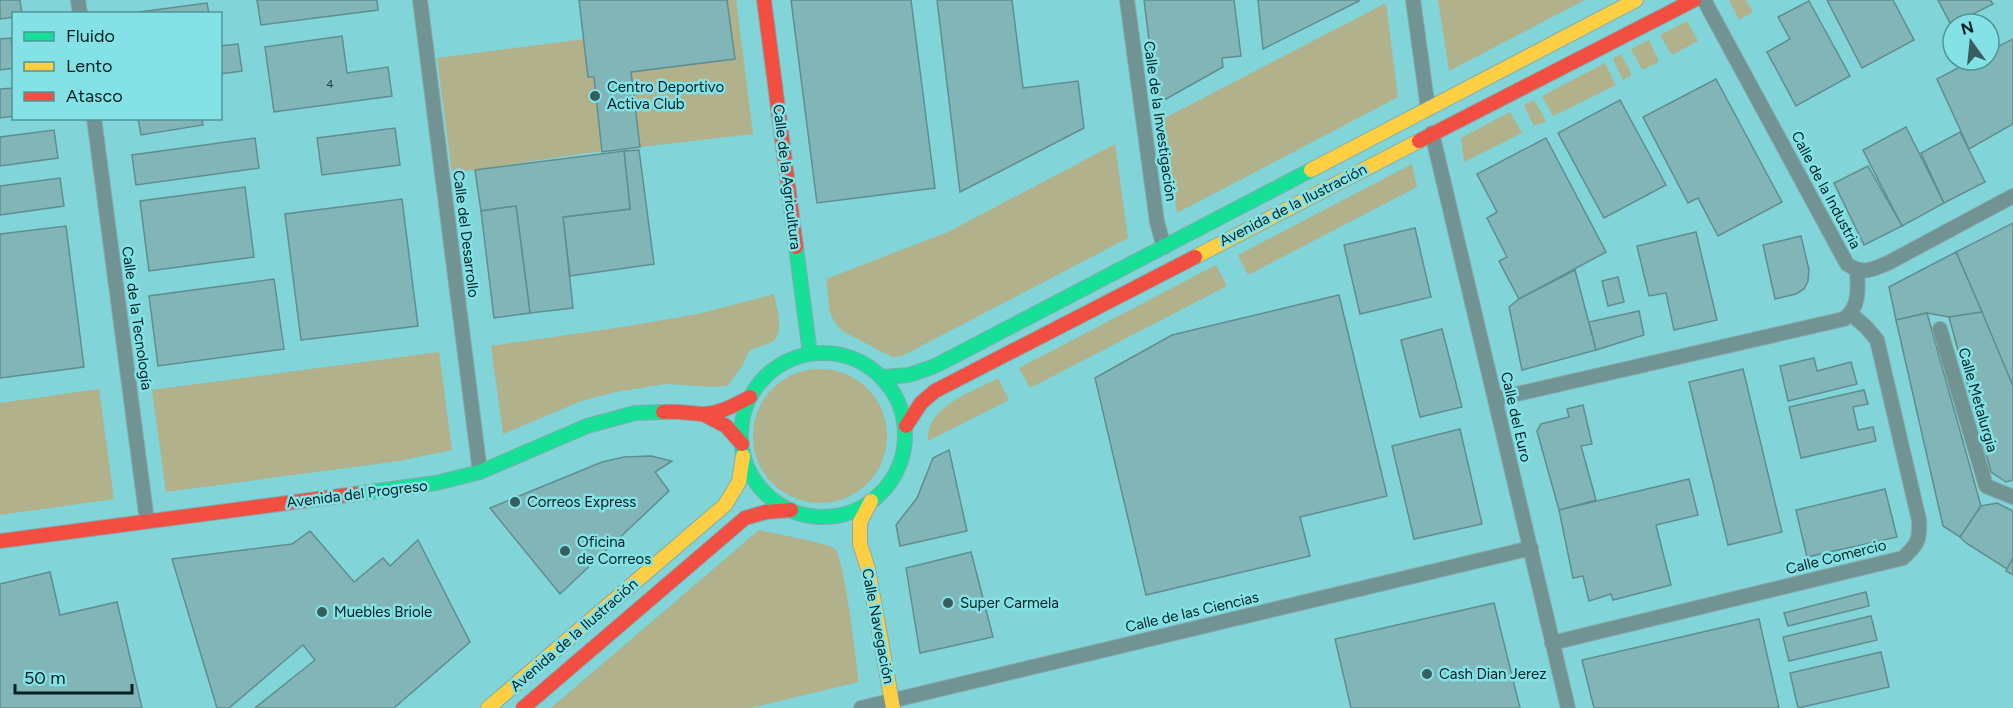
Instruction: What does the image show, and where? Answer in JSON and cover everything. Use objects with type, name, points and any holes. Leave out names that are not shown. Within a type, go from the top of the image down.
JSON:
[{"type":"street","name":"Calle del Desarrollo","points":[[420,0],[480,472]]},
{"type":"street","name":"Calle de la Agricultura","points":[[764,0],[810,354]]},
{"type":"street","name":"Calle de la Investigación","points":[[1127,0],[1157,222],[1164,247]]},
{"type":"street","points":[[1413,0],[1428,109]]},
{"type":"street","name":"Avenida de la Ilustración","points":[[883,377],[909,375],[935,366],[1636,0]]},
{"type":"street","name":"Avenida de la Ilustración","points":[[906,426],[921,403],[935,391],[1694,0]]},
{"type":"street","name":"Calle de la Industria","points":[[1704,0],[1847,264],[1857,271],[1870,270],[1888,263],[2013,196]]},
{"type":"street","name":"Calle de la Tecnología","points":[[94,120],[147,521]]},
{"type":"street","name":"Calle del Euro","points":[[1432,133],[1568,708]]},
{"type":"street","points":[[1495,399],[1844,319],[1851,314],[1855,306],[1858,292],[1857,271]]},
{"type":"street","name":"Calle Comercio","points":[[1552,643],[1903,558],[1915,547],[1919,535],[1918,520],[1877,340],[1851,314]]},
{"type":"street","name":"Calle Metalurgia","points":[[1940,329],[1986,486],[2013,497]]},
{"type":"street","points":[[810,354],[845,355],[871,367],[883,377],[898,400],[906,426],[902,458],[890,482],[872,501],[851,512],[825,517],[805,515],[774,501],[750,471],[742,449],[743,419],[750,397],[765,376],[788,360],[810,354]]},
{"type":"street","name":"Avenida del Progreso","points":[[0,541],[436,483],[480,472],[587,426],[635,413],[681,411],[703,414],[728,409],[750,397]]},
{"type":"street","name":"Avenida del Progreso","points":[[703,414],[726,426],[742,449]]},
{"type":"street","name":"Avenida de la Ilustración","points":[[488,708],[725,505],[737,489],[743,474],[742,449]]},
{"type":"street","name":"Calle Navegación","points":[[872,501],[860,522],[860,544],[868,569],[893,704]]},
{"type":"street","name":"Avenida de la Ilustración","points":[[523,708],[745,518],[766,512],[792,510]]},
{"type":"street","name":"Calle Navegación","points":[[825,517],[846,527],[860,544]]},
{"type":"street","name":"Calle de las Ciencias","points":[[861,708],[893,704],[1531,548]]},
{"type":"shaded area","points":[[0,0],[2013,0],[2013,708],[0,708]]},
{"type":"green space","name":"Centro Deportivo Activa Club","points":[[579,0],[736,0],[753,134],[588,153],[452,173],[437,58],[584,39]]},
{"type":"green space","points":[[1438,0],[1585,0],[1449,71]]},
{"type":"green space","points":[[1729,0],[1746,0],[1753,12],[1739,20]]},
{"type":"green space","points":[[1386,3],[1398,97],[1177,213],[1163,119]]},
{"type":"green space","points":[[1687,21],[1698,41],[1672,55],[1660,35]]},
{"type":"green space","points":[[1649,40],[1659,62],[1642,70],[1631,49]]},
{"type":"green space","points":[[1621,54],[1631,73],[1623,80],[1613,59]]},
{"type":"green space","points":[[1605,63],[1616,85],[1553,116],[1542,96]]},
{"type":"green space","points":[[1534,100],[1546,121],[1534,126],[1524,105]]},
{"type":"green space","points":[[1510,112],[1522,133],[1464,162],[1461,138]]},
{"type":"green space","points":[[1115,144],[1128,238],[902,356],[892,357],[844,332],[835,323],[830,313],[826,279],[948,232]]},
{"type":"green space","points":[[1412,164],[1417,187],[1248,275],[1238,255]]},
{"type":"green space","points":[[1216,265],[1227,286],[1030,388],[1019,368]]},
{"type":"green space","points":[[774,294],[779,319],[777,337],[771,342],[750,350],[742,366],[727,386],[666,384],[616,392],[581,401],[503,434],[491,346],[698,314]]},
{"type":"green space","points":[[439,352],[452,450],[399,461],[166,492],[152,390]]},
{"type":"green space","points":[[820,369],[846,374],[867,389],[882,410],[887,436],[882,462],[867,483],[846,498],[820,503],[794,498],[773,483],[758,462],[753,436],[758,410],[773,389],[794,374]]},
{"type":"green space","points":[[998,378],[1009,400],[928,441],[929,429],[934,418],[942,409]]},
{"type":"green space","points":[[99,389],[114,499],[0,515],[0,403]]},
{"type":"green space","points":[[759,530],[812,541],[835,549],[843,572],[859,682],[750,708],[551,708]]},
{"type":"building","points":[[0,0],[20,0],[22,12],[12,12],[12,17],[0,19]]},
{"type":"building","points":[[257,0],[377,0],[378,10],[261,25]]},
{"type":"building","points":[[579,0],[727,0],[735,59],[631,72],[640,147],[602,152],[594,77],[588,77]]},
{"type":"building","points":[[791,0],[911,0],[935,188],[817,203]]},
{"type":"building","points":[[937,0],[1012,0],[1023,88],[1078,81],[1084,128],[960,192]]},
{"type":"building","points":[[1144,0],[1234,0],[1241,56],[1222,58],[1223,67],[1157,104]]},
{"type":"building","points":[[1258,0],[1359,0],[1359,1],[1263,49]]},
{"type":"building","points":[[1827,0],[1893,0],[1914,40],[1862,68]]},
{"type":"building","points":[[1938,0],[1990,0],[1993,4],[1977,12],[1944,12]]},
{"type":"building","points":[[1809,1],[1850,76],[1796,106],[1767,52],[1790,39],[1778,17]]},
{"type":"building","points":[[207,3],[209,12],[139,12]]},
{"type":"building","points":[[342,36],[347,73],[388,67],[392,96],[274,112],[265,47]]},
{"type":"building","points":[[11,38],[12,68],[0,70],[0,39]]},
{"type":"building","points":[[2013,39],[2013,124],[1969,149],[1937,79],[1950,72],[2001,72],[2001,45]]},
{"type":"building","points":[[238,44],[242,71],[222,74],[222,46]]},
{"type":"building","points":[[1716,79],[1782,202],[1718,236],[1698,198],[1688,203],[1643,117]]},
{"type":"building","points":[[12,88],[12,116],[0,118],[0,89]]},
{"type":"building","points":[[1620,100],[1666,185],[1604,218],[1558,133]]},
{"type":"building","points":[[138,120],[202,120],[203,125],[141,135]]},
{"type":"building","points":[[1906,127],[1944,203],[1902,226],[1863,150]]},
{"type":"building","points":[[395,128],[400,165],[322,175],[317,138]]},
{"type":"building","points":[[54,130],[58,158],[0,166],[0,137]]},
{"type":"building","points":[[1960,132],[1985,182],[1944,203],[1921,153]]},
{"type":"building","points":[[255,138],[259,168],[136,185],[132,155]]},
{"type":"building","points":[[1546,138],[1606,252],[1519,299],[1499,261],[1507,257],[1487,218],[1497,212],[1477,174]]},
{"type":"building","points":[[639,150],[654,264],[570,276],[563,217],[630,209],[624,151]]},
{"type":"building","points":[[624,151],[630,209],[563,217],[573,308],[530,313],[516,206],[481,211],[475,170]]},
{"type":"building","points":[[1868,166],[1902,226],[1864,245],[1834,183]]},
{"type":"building","points":[[60,178],[64,206],[0,215],[0,186]]},
{"type":"building","points":[[245,187],[254,257],[149,271],[140,201]]},
{"type":"building","points":[[402,199],[418,326],[301,340],[285,214]]},
{"type":"building","points":[[516,206],[530,313],[494,318],[481,211]]},
{"type":"building","points":[[2013,223],[2013,388],[1956,252]]},
{"type":"building","points":[[66,226],[84,367],[0,378],[0,234]]},
{"type":"building","points":[[1415,228],[1431,297],[1360,314],[1344,245]]},
{"type":"building","points":[[1696,232],[1717,320],[1674,330],[1666,293],[1649,296],[1637,246]]},
{"type":"building","points":[[1801,236],[1809,270],[1808,281],[1804,289],[1796,294],[1775,299],[1763,245]]},
{"type":"building","points":[[1956,252],[1982,312],[1949,317],[1927,313],[1896,320],[1889,287]]},
{"type":"building","points":[[1575,270],[1596,350],[1522,370],[1509,307],[1519,299]]},
{"type":"building","points":[[1618,277],[1624,302],[1608,306],[1602,281]]},
{"type":"building","points":[[274,279],[284,349],[158,366],[149,296]]},
{"type":"building","points":[[1339,295],[1387,496],[1300,517],[1310,556],[1146,595],[1095,378],[1172,335]]},
{"type":"building","points":[[1639,311],[1644,335],[1596,350],[1589,322]]},
{"type":"building","points":[[1982,312],[2013,386],[2013,480],[2006,482],[1991,472],[1949,317]]},
{"type":"building","points":[[1927,313],[1981,506],[1960,537],[1943,526],[1896,320]]},
{"type":"building","points":[[1442,329],[1462,407],[1420,417],[1401,340]]},
{"type":"building","points":[[1814,358],[1817,371],[1851,362],[1857,384],[1788,401],[1780,366]]},
{"type":"building","points":[[1743,369],[1782,532],[1728,545],[1689,382]]},
{"type":"building","points":[[1864,390],[1868,404],[1853,407],[1858,430],[1873,427],[1876,441],[1801,458],[1789,407]]},
{"type":"building","points":[[1583,405],[1592,444],[1581,446],[1596,500],[1559,510],[1537,431],[1541,424],[1569,417],[1567,409]]},
{"type":"building","points":[[1460,429],[1482,524],[1414,539],[1392,446]]},
{"type":"building","points":[[949,450],[967,531],[900,546],[896,525],[917,498],[933,458]]},
{"type":"building","name":"Oficina de Correos","points":[[651,456],[672,461],[655,472],[669,491],[560,594],[490,508],[602,462],[624,457]]},
{"type":"building","points":[[1689,479],[1698,515],[1656,525],[1671,585],[1613,600],[1611,594],[1589,601],[1583,576],[1573,578],[1559,510]]},
{"type":"building","points":[[1885,489],[1897,537],[1807,557],[1796,510]]},
{"type":"building","points":[[1997,503],[2013,511],[2013,558],[2007,569],[1960,537],[1981,506]]},
{"type":"building","name":"Muebles Briole","points":[[310,531],[354,582],[383,558],[390,566],[418,540],[470,642],[394,708],[255,708],[315,660],[303,645],[229,708],[217,708],[172,559],[292,544]]},
{"type":"building","name":"Super Carmela","points":[[971,552],[993,637],[920,653],[906,568]]},
{"type":"building","points":[[2013,558],[2013,575],[2006,571]]},
{"type":"building","points":[[50,572],[60,615],[117,602],[142,708],[0,708],[0,584]]},
{"type":"building","points":[[1866,592],[1869,606],[1788,626],[1784,613]]},
{"type":"building","name":"Cash Dian Jerez","points":[[1494,603],[1520,708],[1351,708],[1335,639]]},
{"type":"building","points":[[1871,616],[1877,640],[1789,661],[1783,637]]},
{"type":"building","points":[[1759,619],[1779,708],[1594,708],[1582,660]]},
{"type":"building","points":[[1881,652],[1889,687],[1798,708],[1790,673]]},
{"type":"traffic: fast","points":[[883,377],[909,375],[935,366],[1311,170]]},
{"type":"traffic: fast","points":[[796,247],[810,354]]},
{"type":"traffic: fast","points":[[823,353],[854,360],[881,377],[898,404],[905,435],[898,466],[881,493],[854,510],[823,517],[792,510],[765,493],[748,466],[741,435],[748,404],[765,377],[792,360],[823,353]]},
{"type":"traffic: fast","points":[[355,494],[436,483],[480,472],[587,426],[635,413],[663,412]]},
{"type":"traffic: slow","points":[[1311,170],[1636,0]]},
{"type":"traffic: slow","points":[[1195,257],[1419,141]]},
{"type":"traffic: slow","points":[[488,708],[725,505],[739,482],[743,456]]},
{"type":"traffic: slow","points":[[871,501],[860,522],[860,544],[868,569],[893,708]]},
{"type":"traffic: jam","points":[[764,0],[796,247]]},
{"type":"traffic: jam","points":[[1419,141],[1694,0]]},
{"type":"traffic: jam","points":[[906,426],[921,403],[935,391],[1195,257]]},
{"type":"traffic: jam","points":[[663,412],[708,414],[750,397]]},
{"type":"traffic: jam","points":[[703,414],[726,426],[742,444]]},
{"type":"traffic: jam","points":[[0,541],[355,494]]},
{"type":"traffic: jam","points":[[523,708],[745,518],[766,512],[791,510]]},
{"type":"place","name":"Centro Deportivo Activa Club","points":[[595,96]]},
{"type":"place","name":"Correos Express","points":[[515,502]]},
{"type":"place","name":"Oficina de Correos","points":[[565,551]]},
{"type":"place","name":"Super Carmela","points":[[948,603]]},
{"type":"place","name":"Muebles Briole","points":[[322,612]]},
{"type":"place","name":"Cash Dian Jerez","points":[[1427,674]]}]
